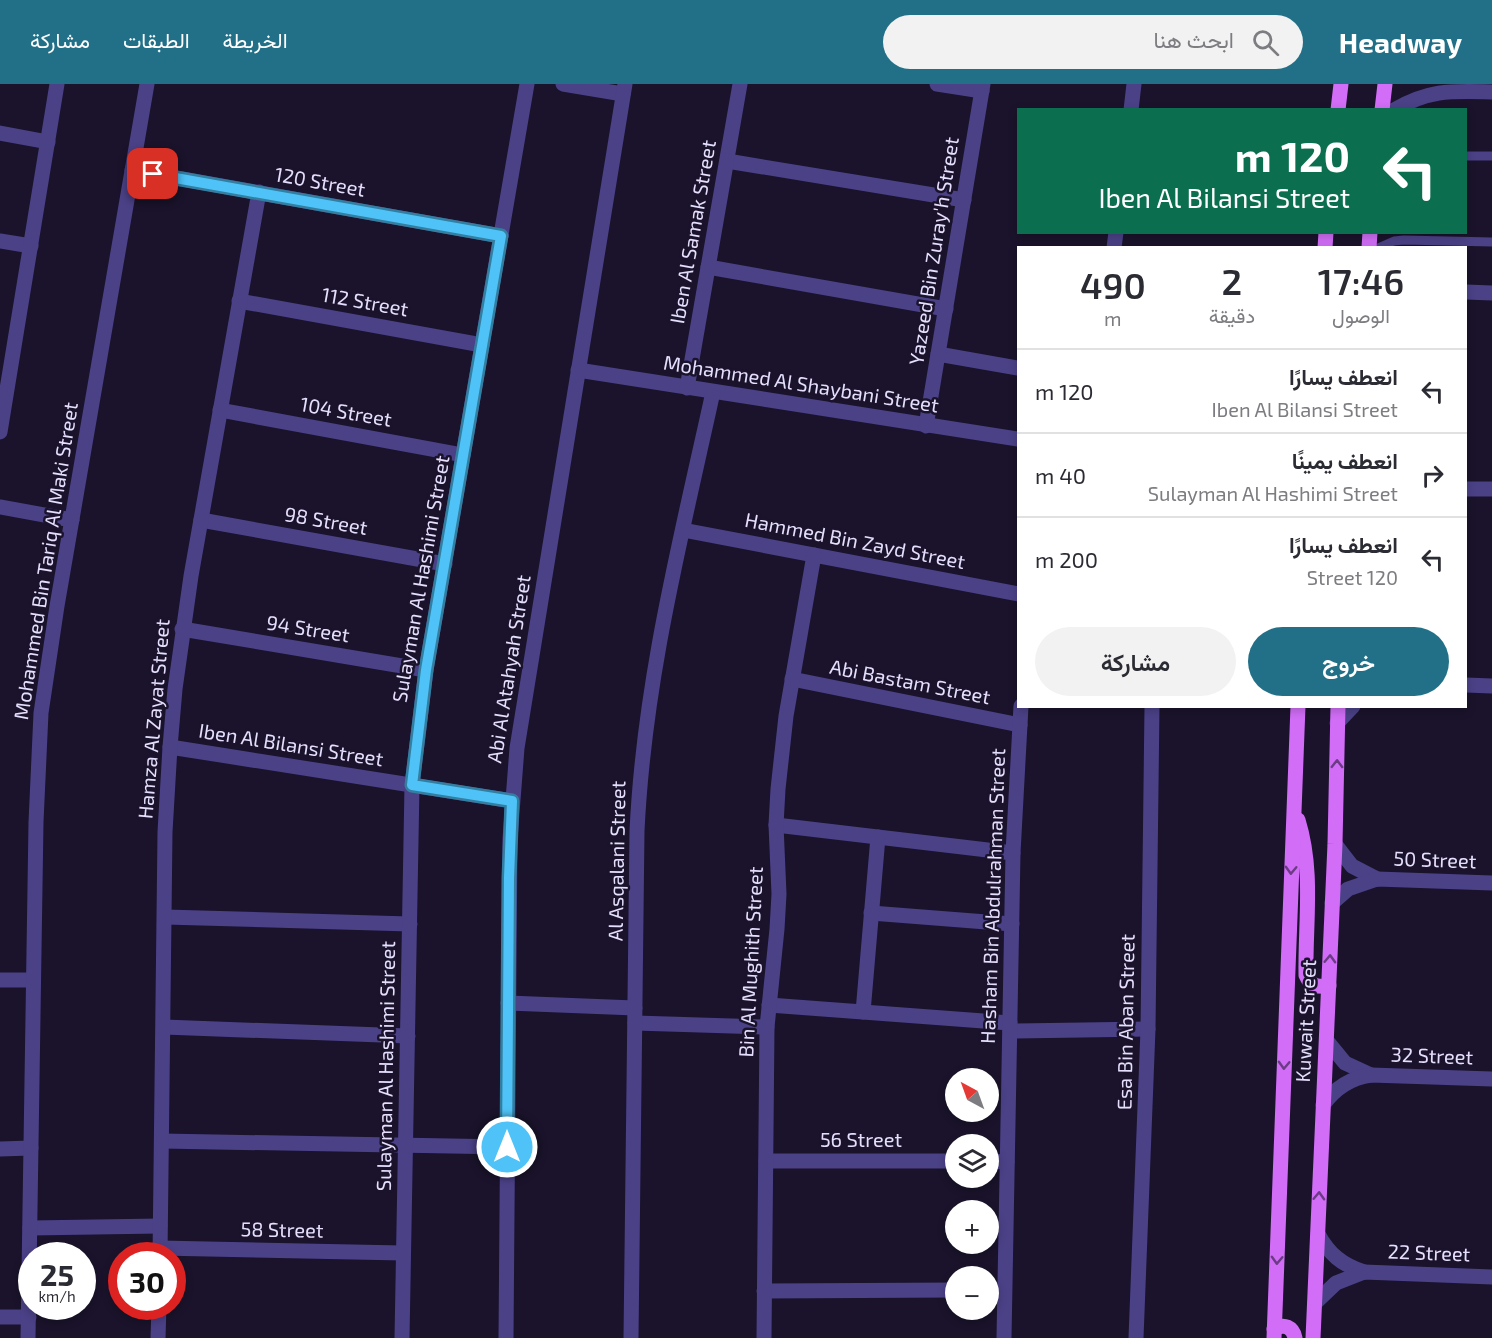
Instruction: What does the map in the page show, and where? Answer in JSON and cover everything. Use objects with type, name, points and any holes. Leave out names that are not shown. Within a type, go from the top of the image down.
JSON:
[{"type":"main road","points":[[1338,108],[1341,84]]},
{"type":"main road","points":[[1382,108],[1386,84]]},
{"type":"main road","name":"Kuwait Street","points":[[1274,1334],[1298,708]]},
{"type":"main road","name":"Kuwait Street","points":[[1313,1338],[1335,844],[1338,708]]},
{"type":"main road","points":[[1294,806],[1304,846],[1308,877],[1306,975],[1313,986],[1329,986]]},
{"type":"main road","points":[[1274,1334],[1283,1326],[1288,1327],[1294,1333],[1295,1338]]},
{"type":"street","points":[[0,432],[6,357],[30,246],[57,84]]},
{"type":"street","name":"Mohammed Bin Tariq Al Maki Street","points":[[30,1242],[37,768],[41,713],[48,659],[147,84]]},
{"type":"street","name":"Sulayman Al Hashimi Street","points":[[402,1338],[412,785],[426,670],[527,84]]},
{"type":"street","points":[[563,84],[624,89]]},
{"type":"street","name":"Iben Al Samak Street","points":[[687,388],[740,84]]},
{"type":"street","points":[[937,84],[983,88]]},
{"type":"street","points":[[1131,108],[1134,84]]},
{"type":"street","points":[[1427,84],[1446,91]]},
{"type":"street","name":"Yazeed Bin Zuray'h Street","points":[[926,426],[983,88]]},
{"type":"street","name":"Abi Al Atahyah Street","points":[[506,1338],[512,801],[524,697],[624,89]]},
{"type":"street","points":[[1397,108],[1411,100],[1446,91],[1492,92]]},
{"type":"street","points":[[0,133],[48,142]]},
{"type":"street","points":[[727,161],[964,200]]},
{"type":"street","name":"120 Street","points":[[132,170],[501,236]]},
{"type":"street","name":"Hamza Al Zayat Street","points":[[160,1242],[165,832],[170,747],[182,629],[259,192]]},
{"type":"street","points":[[0,241],[30,246]]},
{"type":"street","points":[[708,267],[946,309]]},
{"type":"street","points":[[1467,292],[1492,293]]},
{"type":"street","name":"112 Street","points":[[239,301],[482,345]]},
{"type":"street","points":[[938,354],[1017,368]]},
{"type":"street","name":"Mohammed Al Shaybani Street","points":[[578,370],[1017,439]]},
{"type":"street","name":"Al Asqalani Street","points":[[631,1338],[637,831],[644,738],[658,645],[712,392]]},
{"type":"street","name":"104 Street","points":[[220,410],[464,455]]},
{"type":"street","points":[[1467,489],[1492,489]]},
{"type":"street","points":[[0,507],[72,520]]},
{"type":"street","name":"98 Street","points":[[201,520],[445,564]]},
{"type":"street","name":"Hammed Bin Zayd Street","points":[[683,530],[1017,594]]},
{"type":"street","name":"Bin Al Mughith Street","points":[[764,1338],[767,1027],[777,929],[776,825],[781,752],[814,555]]},
{"type":"street","name":"94 Street","points":[[182,629],[426,670]]},
{"type":"street","name":"Abi Bastam Street","points":[[792,679],[1020,725]]},
{"type":"street","points":[[1467,685],[1492,686]]},
{"type":"street","name":"Hasham Bin Abdulrahman Street","points":[[1004,1338],[1013,853],[1021,708]]},
{"type":"street","name":"Esa Bin Aban Street","points":[[1136,1338],[1148,1029],[1152,708]]},
{"type":"street","points":[[1337,723],[1351,708]]},
{"type":"street","name":"Iben Al Bilansi Street","points":[[170,747],[512,801]]},
{"type":"street","points":[[776,825],[1013,853]]},
{"type":"street","points":[[862,1012],[878,837]]},
{"type":"street","name":"50 Street","points":[[1335,844],[1352,866],[1377,879]]},
{"type":"street","name":"50 Street","points":[[1332,903],[1348,889],[1377,879],[1492,883]]},
{"type":"street","points":[[871,913],[1012,924]]},
{"type":"street","points":[[165,917],[410,924]]},
{"type":"street","points":[[0,980],[33,980]]},
{"type":"street","points":[[508,1003],[767,1027]]},
{"type":"street","points":[[769,1005],[1010,1027],[1148,1029]]},
{"type":"street","points":[[164,1027],[408,1036]]},
{"type":"street","name":"32 Street","points":[[1327,1041],[1345,1063],[1371,1075]]},
{"type":"street","name":"32 Street","points":[[1323,1106],[1329,1097],[1343,1085],[1371,1075],[1492,1079]]},
{"type":"street","points":[[162,1141],[507,1147]]},
{"type":"street","points":[[0,1149],[31,1148]]},
{"type":"street","name":"56 Street","points":[[766,1161],[945,1161]]},
{"type":"street","points":[[999,1161],[1007,1161]]},
{"type":"street","points":[[30,1228],[160,1226]]},
{"type":"street","name":"22 Street","points":[[1317,1234],[1336,1258],[1364,1272],[1492,1277]]},
{"type":"street","name":"58 Street","points":[[186,1252],[403,1253]]},
{"type":"street","name":"22 Street","points":[[1315,1303],[1336,1282],[1364,1272]]},
{"type":"street","points":[[764,1291],[945,1290]]},
{"type":"street","points":[[999,1290],[1005,1290]]},
{"type":"street","points":[[0,1317],[18,1317]]},
{"type":"street","name":"Mohammed Bin Tariq Al Maki Street","points":[[28,1320],[28,1338]]},
{"type":"street","points":[[159,1320],[159,1338]]},
{"type":"lane","points":[[1467,156],[1492,156]]},
{"type":"lane","points":[[1383,246],[1404,236],[1452,237],[1492,242]]},
{"type":"route","points":[[153,174],[501,236],[426,670],[412,785],[512,801],[509,878],[507,1147]]}]
